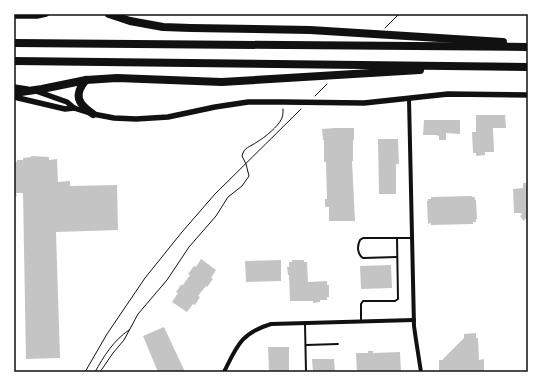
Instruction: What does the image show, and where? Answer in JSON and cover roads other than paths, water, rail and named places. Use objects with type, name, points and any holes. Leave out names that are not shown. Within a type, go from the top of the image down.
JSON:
[{"type":"highway","points":[[109,14],[130,21],[163,27],[317,30],[528,44]]},
{"type":"highway","points":[[14,43],[528,47]]},
{"type":"highway","points":[[14,61],[528,67]]},
{"type":"highway","points":[[14,93],[86,80],[117,78],[222,82],[491,67]]},
{"type":"highway","points":[[86,80],[78,91],[79,100],[85,108],[93,114]]},
{"type":"street","points":[[14,16],[37,16],[46,14]]},
{"type":"street","points":[[14,87],[32,90],[67,102],[74,108]]},
{"type":"street","points":[[14,97],[65,108],[74,108],[93,114],[114,118],[147,119],[168,117],[248,102],[364,103],[448,94],[528,95]]},
{"type":"street","points":[[409,99],[414,320],[421,372]]},
{"type":"street","points":[[224,372],[239,343],[251,332],[260,327],[271,324],[305,322],[414,320]]},
{"type":"lane","points":[[397,257],[363,258],[360,256],[358,251],[358,243],[363,238],[412,238]]},
{"type":"lane","points":[[361,322],[361,304],[363,301],[395,301],[398,299],[397,238]]},
{"type":"lane","points":[[305,322],[306,372]]},
{"type":"lane","points":[[306,345],[338,344]]}]
